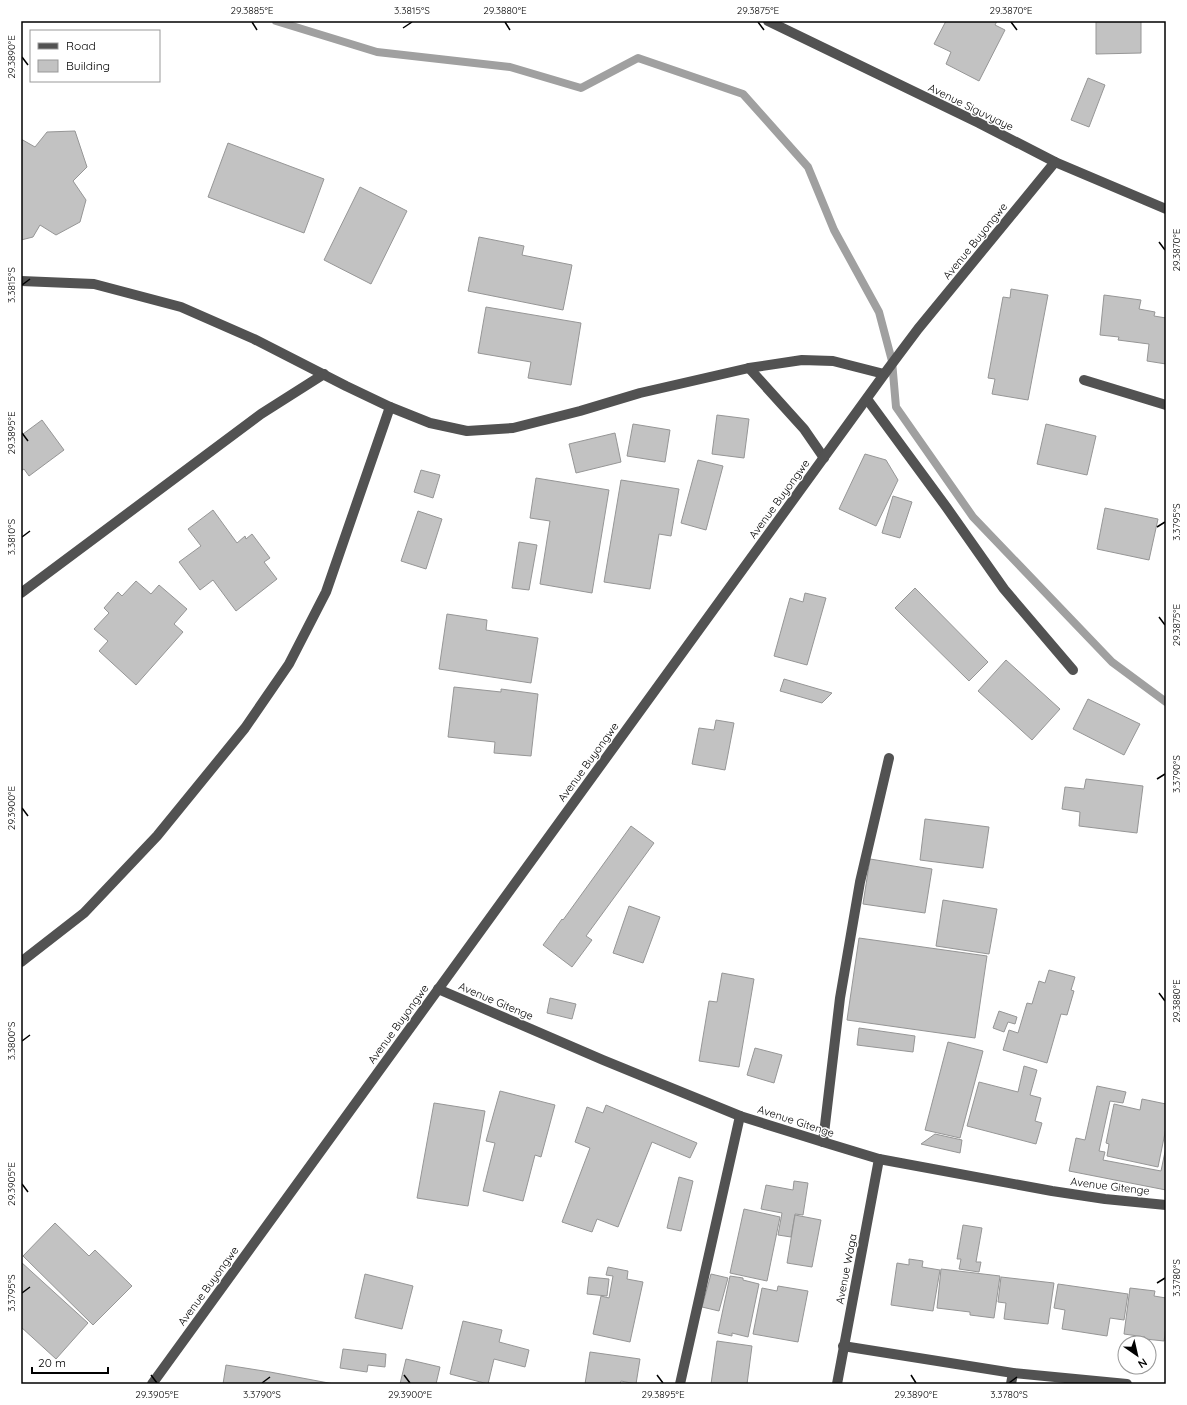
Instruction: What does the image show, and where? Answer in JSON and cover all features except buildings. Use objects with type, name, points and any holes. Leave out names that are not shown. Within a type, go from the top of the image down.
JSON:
[{"type":"street","name":"Avenue Siguvyaye","points":[[768,21],[1055,162],[1166,209]]},
{"type":"street","name":"Avenue Buyongwe","points":[[152,1384],[886,371],[918,329],[1055,162]]},
{"type":"street","points":[[21,281],[94,284],[181,307],[254,339],[390,407],[430,423],[467,430],[513,428],[580,411],[640,393],[749,368],[802,360],[833,361],[886,371]]},
{"type":"street","points":[[749,368],[804,429],[824,458]]},
{"type":"street","points":[[21,593],[261,414],[324,374]]},
{"type":"street","points":[[1084,380],[1166,405]]},
{"type":"street","points":[[867,398],[1004,589],[1072,670]]},
{"type":"street","points":[[21,962],[84,913],[157,836],[246,728],[289,664],[326,592],[390,407]]},
{"type":"street","points":[[823,1142],[840,998],[860,882],[889,758]]},
{"type":"street","name":"Avenue Gitenge","points":[[438,989],[603,1060],[740,1116],[879,1159],[1052,1191],[1105,1199],[1166,1205]]},
{"type":"street","points":[[680,1384],[740,1116]]},
{"type":"street","name":"Avenue Waga","points":[[837,1384],[879,1159]]},
{"type":"street","points":[[844,1346],[1013,1373],[1127,1384]]},
{"type":"street","points":[[1011,1384],[1013,1373]]},
{"type":"waterway","points":[[276,21],[377,52],[510,67],[581,88],[638,58],[743,94],[808,167],[834,230],[879,312],[892,361],[896,407],[973,517],[1112,662],[1166,702]]}]
